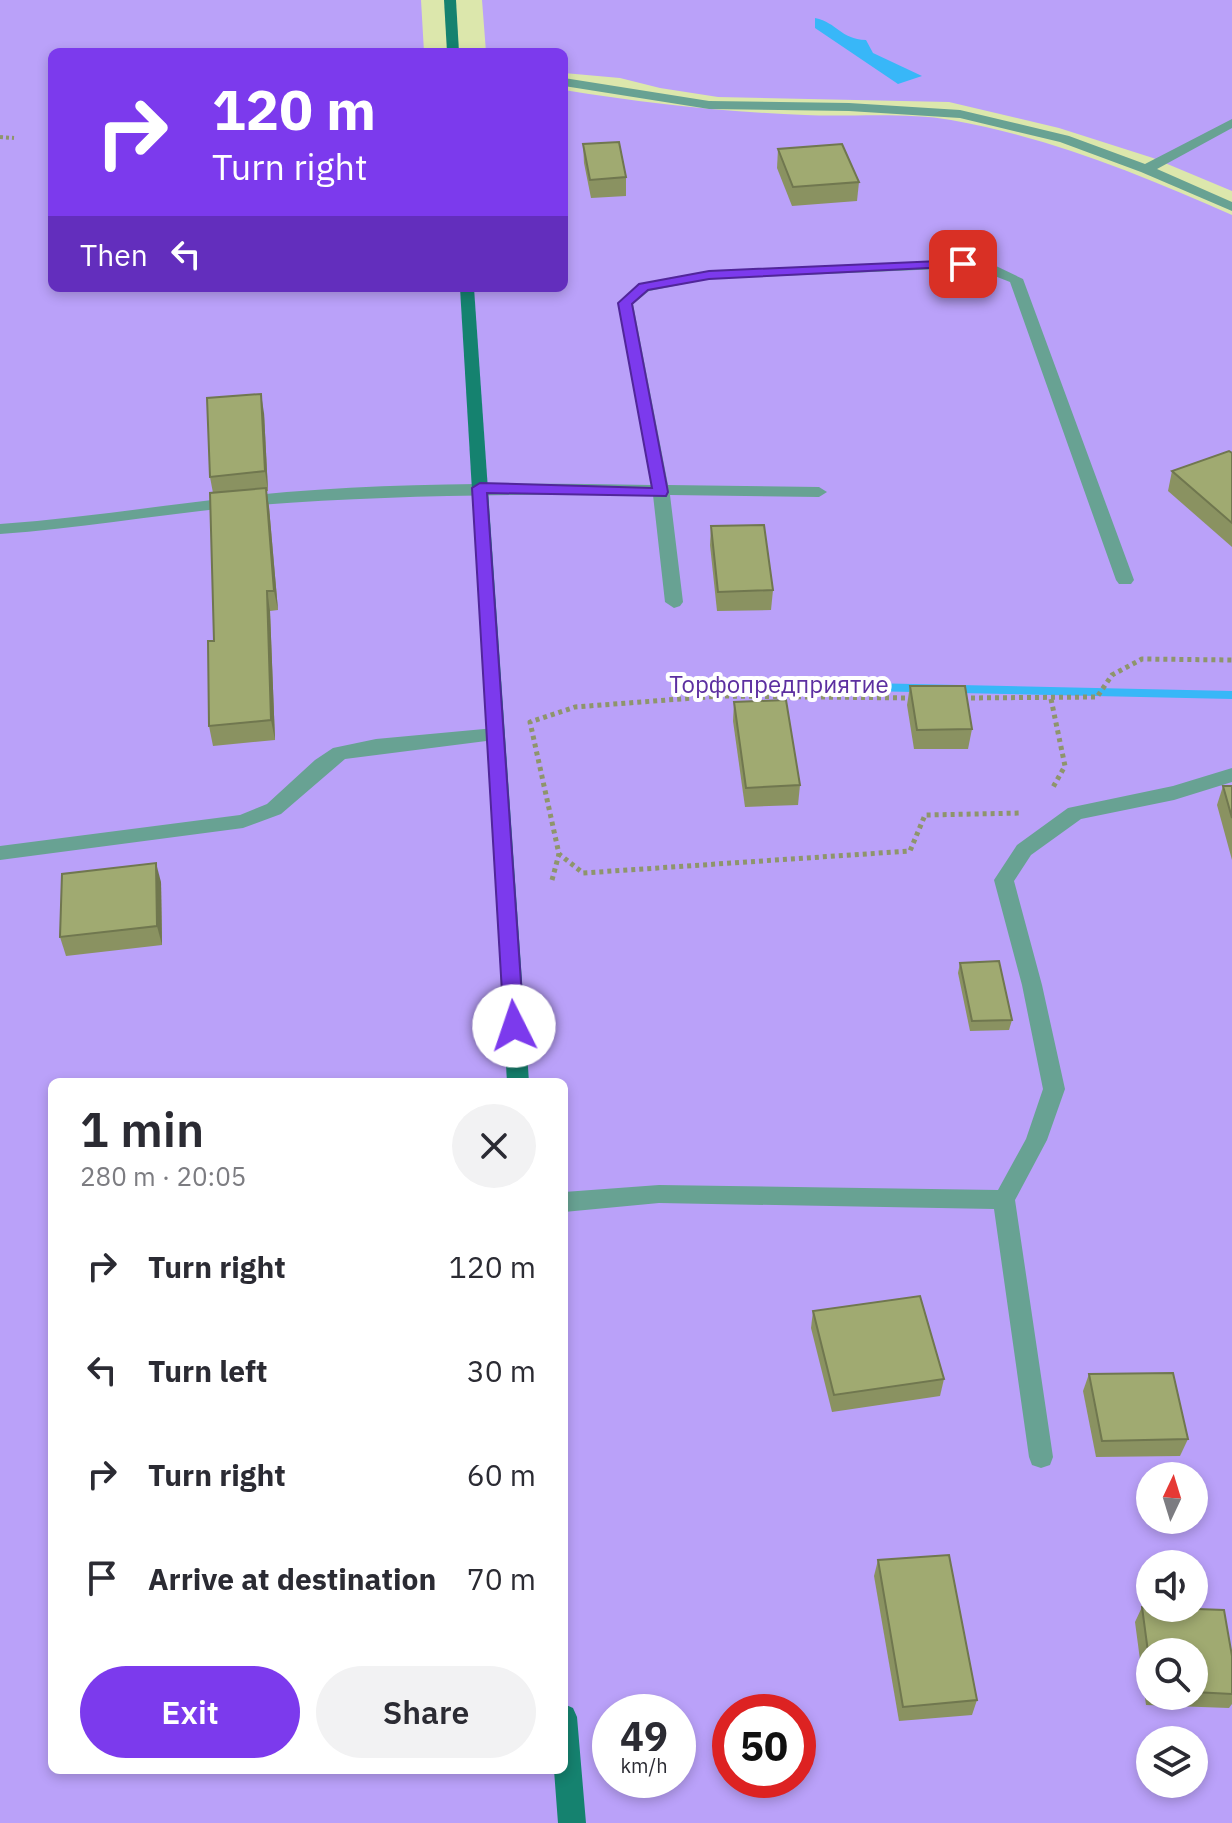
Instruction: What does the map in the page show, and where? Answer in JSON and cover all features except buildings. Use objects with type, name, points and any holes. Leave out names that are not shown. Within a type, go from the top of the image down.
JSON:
[{"type":"main road","points":[[450,0],[453,48]]},
{"type":"main road","points":[[467,292],[518,1078]]},
{"type":"main road","points":[[568,1770],[572,1823]]},
{"type":"street","points":[[568,83],[709,105],[849,107],[960,114],[1064,139],[1146,169],[1232,207]]},
{"type":"street","points":[[1146,169],[1232,123]]},
{"type":"street","points":[[674,602],[661,492],[625,303],[644,287],[709,275],[963,264],[991,269],[1016,279],[1125,580]]},
{"type":"street","points":[[0,529],[69,524],[257,500],[480,488],[819,492]]},
{"type":"street","points":[[0,853],[243,821],[274,809],[322,765],[340,753],[389,744],[495,734]]},
{"type":"street","points":[[1041,1457],[1004,1200],[1036,1140],[1054,1089],[1032,985],[1004,880],[1024,850],[1075,813],[1174,793],[1232,775]]},
{"type":"street","points":[[568,1202],[659,1194],[1004,1200]]},
{"type":"path","points":[[0,137],[14,138]]},
{"type":"path","points":[[956,698],[1097,697],[1112,675],[1142,659],[1232,660]]},
{"type":"path","points":[[552,880],[559,854],[530,722],[575,707],[720,696],[925,698]]},
{"type":"path","points":[[1046,801],[1065,766],[1051,699]]},
{"type":"path","points":[[559,854],[583,873],[910,851],[925,815],[1026,813]]},
{"type":"green space","name":"Торфопредприятие","points":[[0,0],[421,0],[424,48],[48,48],[48,292],[568,292],[568,91],[744,112],[916,116],[951,120],[1059,147],[1232,215],[1232,1823],[0,1823]]},
{"type":"green space","points":[[482,0],[1232,0],[1232,191],[1153,158],[1059,128],[949,102],[718,97],[620,78],[568,73],[568,48],[486,48]]},
{"type":"water","points":[[815,18],[850,37],[866,40],[873,53],[922,76],[898,84],[815,28]]},
{"type":"waterway","points":[[773,685],[1232,695]]},
{"type":"route","points":[[514,1026],[480,488],[661,492],[625,303],[644,287],[709,275],[963,264]]}]
